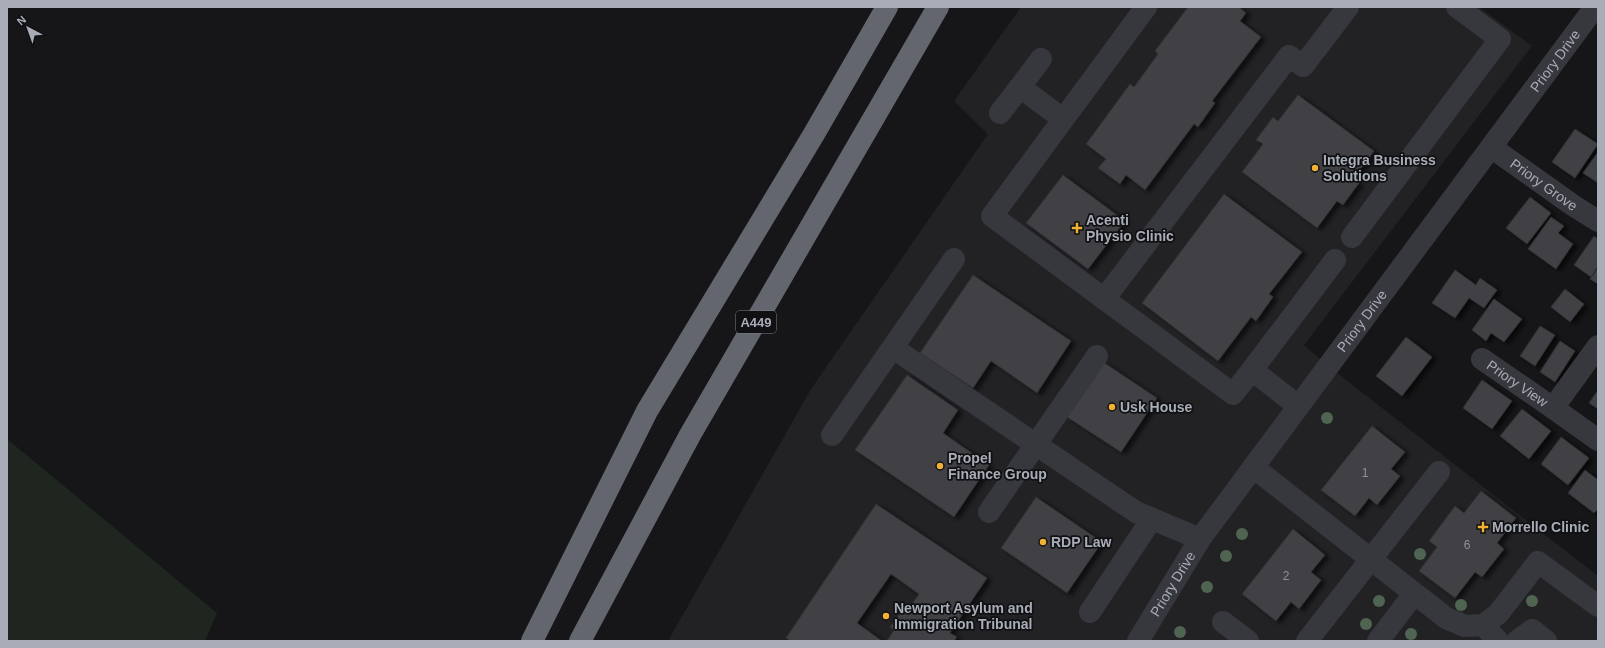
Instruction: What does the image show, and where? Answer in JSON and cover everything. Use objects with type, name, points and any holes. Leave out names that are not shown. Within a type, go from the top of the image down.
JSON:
[{"type":"highway","points":[[532,641],[647,411],[814,134],[887,7]]},
{"type":"highway","name":"A449","points":[[580,641],[690,435],[938,7]]},
{"type":"street","points":[[1146,7],[992,216],[1233,394],[1335,260]]},
{"type":"street","points":[[1104,299],[1290,56],[1303,66],[1348,7]]},
{"type":"street","points":[[1352,237],[1500,39],[1457,7]]},
{"type":"street","name":"Priory Drive","points":[[1138,641],[1200,539],[1491,147],[1591,8]]},
{"type":"street","points":[[1000,113],[1041,59]]},
{"type":"street","points":[[1020,87],[1063,119]]},
{"type":"street","name":"Priory Grove","points":[[1491,147],[1574,206],[1598,221]]},
{"type":"street","points":[[832,435],[954,259]]},
{"type":"street","name":"Priory View","points":[[1553,408],[1598,346]]},
{"type":"street","points":[[893,348],[1136,512],[1151,520],[1200,539]]},
{"type":"street","points":[[989,512],[1097,356]]},
{"type":"street","name":"Priory View","points":[[1482,359],[1598,440]]},
{"type":"street","points":[[1252,370],[1298,406]]},
{"type":"street","points":[[1253,467],[1414,594],[1446,618],[1465,626],[1483,625],[1498,614],[1538,562],[1598,606]]},
{"type":"street","points":[[1307,641],[1439,472]]},
{"type":"street","points":[[1090,612],[1151,520]]},
{"type":"street","points":[[1378,641],[1414,594]]},
{"type":"street","points":[[1223,622],[1248,641]]},
{"type":"street","points":[[1483,625],[1498,641]]},
{"type":"street","points":[[1516,641],[1532,630],[1546,641]]},
{"type":"shaded area","points":[[1021,7],[1479,7],[1532,46],[1304,345],[1328,366],[1598,576],[1598,641],[668,641],[811,389],[988,134],[954,101]]},
{"type":"shaded area","points":[[7,439],[217,613],[205,641],[7,641]]},
{"type":"building","points":[[1188,7],[1239,7],[1246,13],[1240,21],[1261,37],[1212,101],[1215,103],[1198,127],[1194,124],[1145,190],[1126,175],[1120,184],[1098,168],[1106,159],[1086,144],[1130,84],[1134,87],[1158,54],[1155,51]]},
{"type":"building","points":[[1298,95],[1374,151],[1353,179],[1359,183],[1343,205],[1337,201],[1317,228],[1242,172],[1263,144],[1256,140],[1273,117],[1278,121]]},
{"type":"building","points":[[1575,129],[1598,144],[1575,178],[1552,162]]},
{"type":"building","points":[[1598,152],[1598,183],[1583,173]]},
{"type":"building","points":[[1063,175],[1125,221],[1088,269],[1026,223]]},
{"type":"building","points":[[1224,194],[1302,252],[1269,294],[1273,297],[1256,321],[1251,317],[1218,361],[1142,303]]},
{"type":"building","points":[[1530,197],[1551,213],[1527,244],[1506,228]]},
{"type":"building","points":[[1551,217],[1564,226],[1558,233],[1573,244],[1556,269],[1528,249]]},
{"type":"building","points":[[1594,236],[1598,239],[1598,266],[1591,277],[1574,265]]},
{"type":"building","points":[[1598,268],[1598,284],[1590,279]]},
{"type":"building","points":[[1455,270],[1476,285],[1480,278],[1497,290],[1484,308],[1469,298],[1455,318],[1432,303]]},
{"type":"building","points":[[973,275],[1071,341],[1037,393],[991,361],[973,388],[920,353]]},
{"type":"building","points":[[1565,289],[1584,304],[1570,322],[1551,307]]},
{"type":"building","points":[[1494,299],[1522,319],[1504,342],[1491,333],[1486,341],[1472,330]]},
{"type":"building","points":[[1540,326],[1555,335],[1535,366],[1520,356]]},
{"type":"building","points":[[1406,337],[1432,357],[1402,396],[1376,376]]},
{"type":"building","points":[[1560,341],[1575,351],[1555,382],[1540,372]]},
{"type":"building","name":"Usk House","points":[[1103,362],[1157,398],[1121,452],[1067,417]]},
{"type":"building","points":[[907,375],[958,410],[943,433],[989,465],[954,517],[855,450]]},
{"type":"building","points":[[1482,380],[1512,401],[1492,429],[1463,408]]},
{"type":"building","points":[[1598,390],[1598,409],[1589,403]]},
{"type":"building","points":[[1522,409],[1551,431],[1529,459],[1500,436]]},
{"type":"building","points":[[1372,426],[1405,452],[1391,469],[1400,476],[1377,505],[1369,498],[1355,516],[1321,490]]},
{"type":"building","points":[[1561,437],[1589,458],[1568,485],[1541,464]]},
{"type":"building","points":[[1585,470],[1598,480],[1598,509],[1594,513],[1568,493]]},
{"type":"building","points":[[1481,491],[1516,518],[1497,543],[1504,549],[1482,577],[1475,572],[1455,598],[1419,571],[1437,547],[1429,541],[1455,506],[1464,513]]},
{"type":"building","points":[[1036,497],[1102,542],[1067,593],[1001,548]]},
{"type":"building","points":[[876,504],[987,578],[950,633],[957,637],[954,641],[887,641],[894,630],[890,627],[906,605],[910,607],[919,594],[891,574],[857,623],[882,641],[791,641],[786,638]]},
{"type":"building","points":[[1293,529],[1325,555],[1311,572],[1321,580],[1299,609],[1291,602],[1276,621],[1242,594]]},
{"type":"place","name":"Integra Business Solutions","points":[[1315,168]]},
{"type":"place","name":"Acenti Physio Clinic","points":[[1077,228]]},
{"type":"place","name":"Usk House","points":[[1112,407]]},
{"type":"place","name":"Propel Finance Group","points":[[940,466]]},
{"type":"place","name":"Morrello Clinic","points":[[1483,527]]},
{"type":"place","name":"RDP Law","points":[[1043,542]]},
{"type":"place","name":"Newport Asylum and Immigration Tribunal","points":[[886,616]]}]
